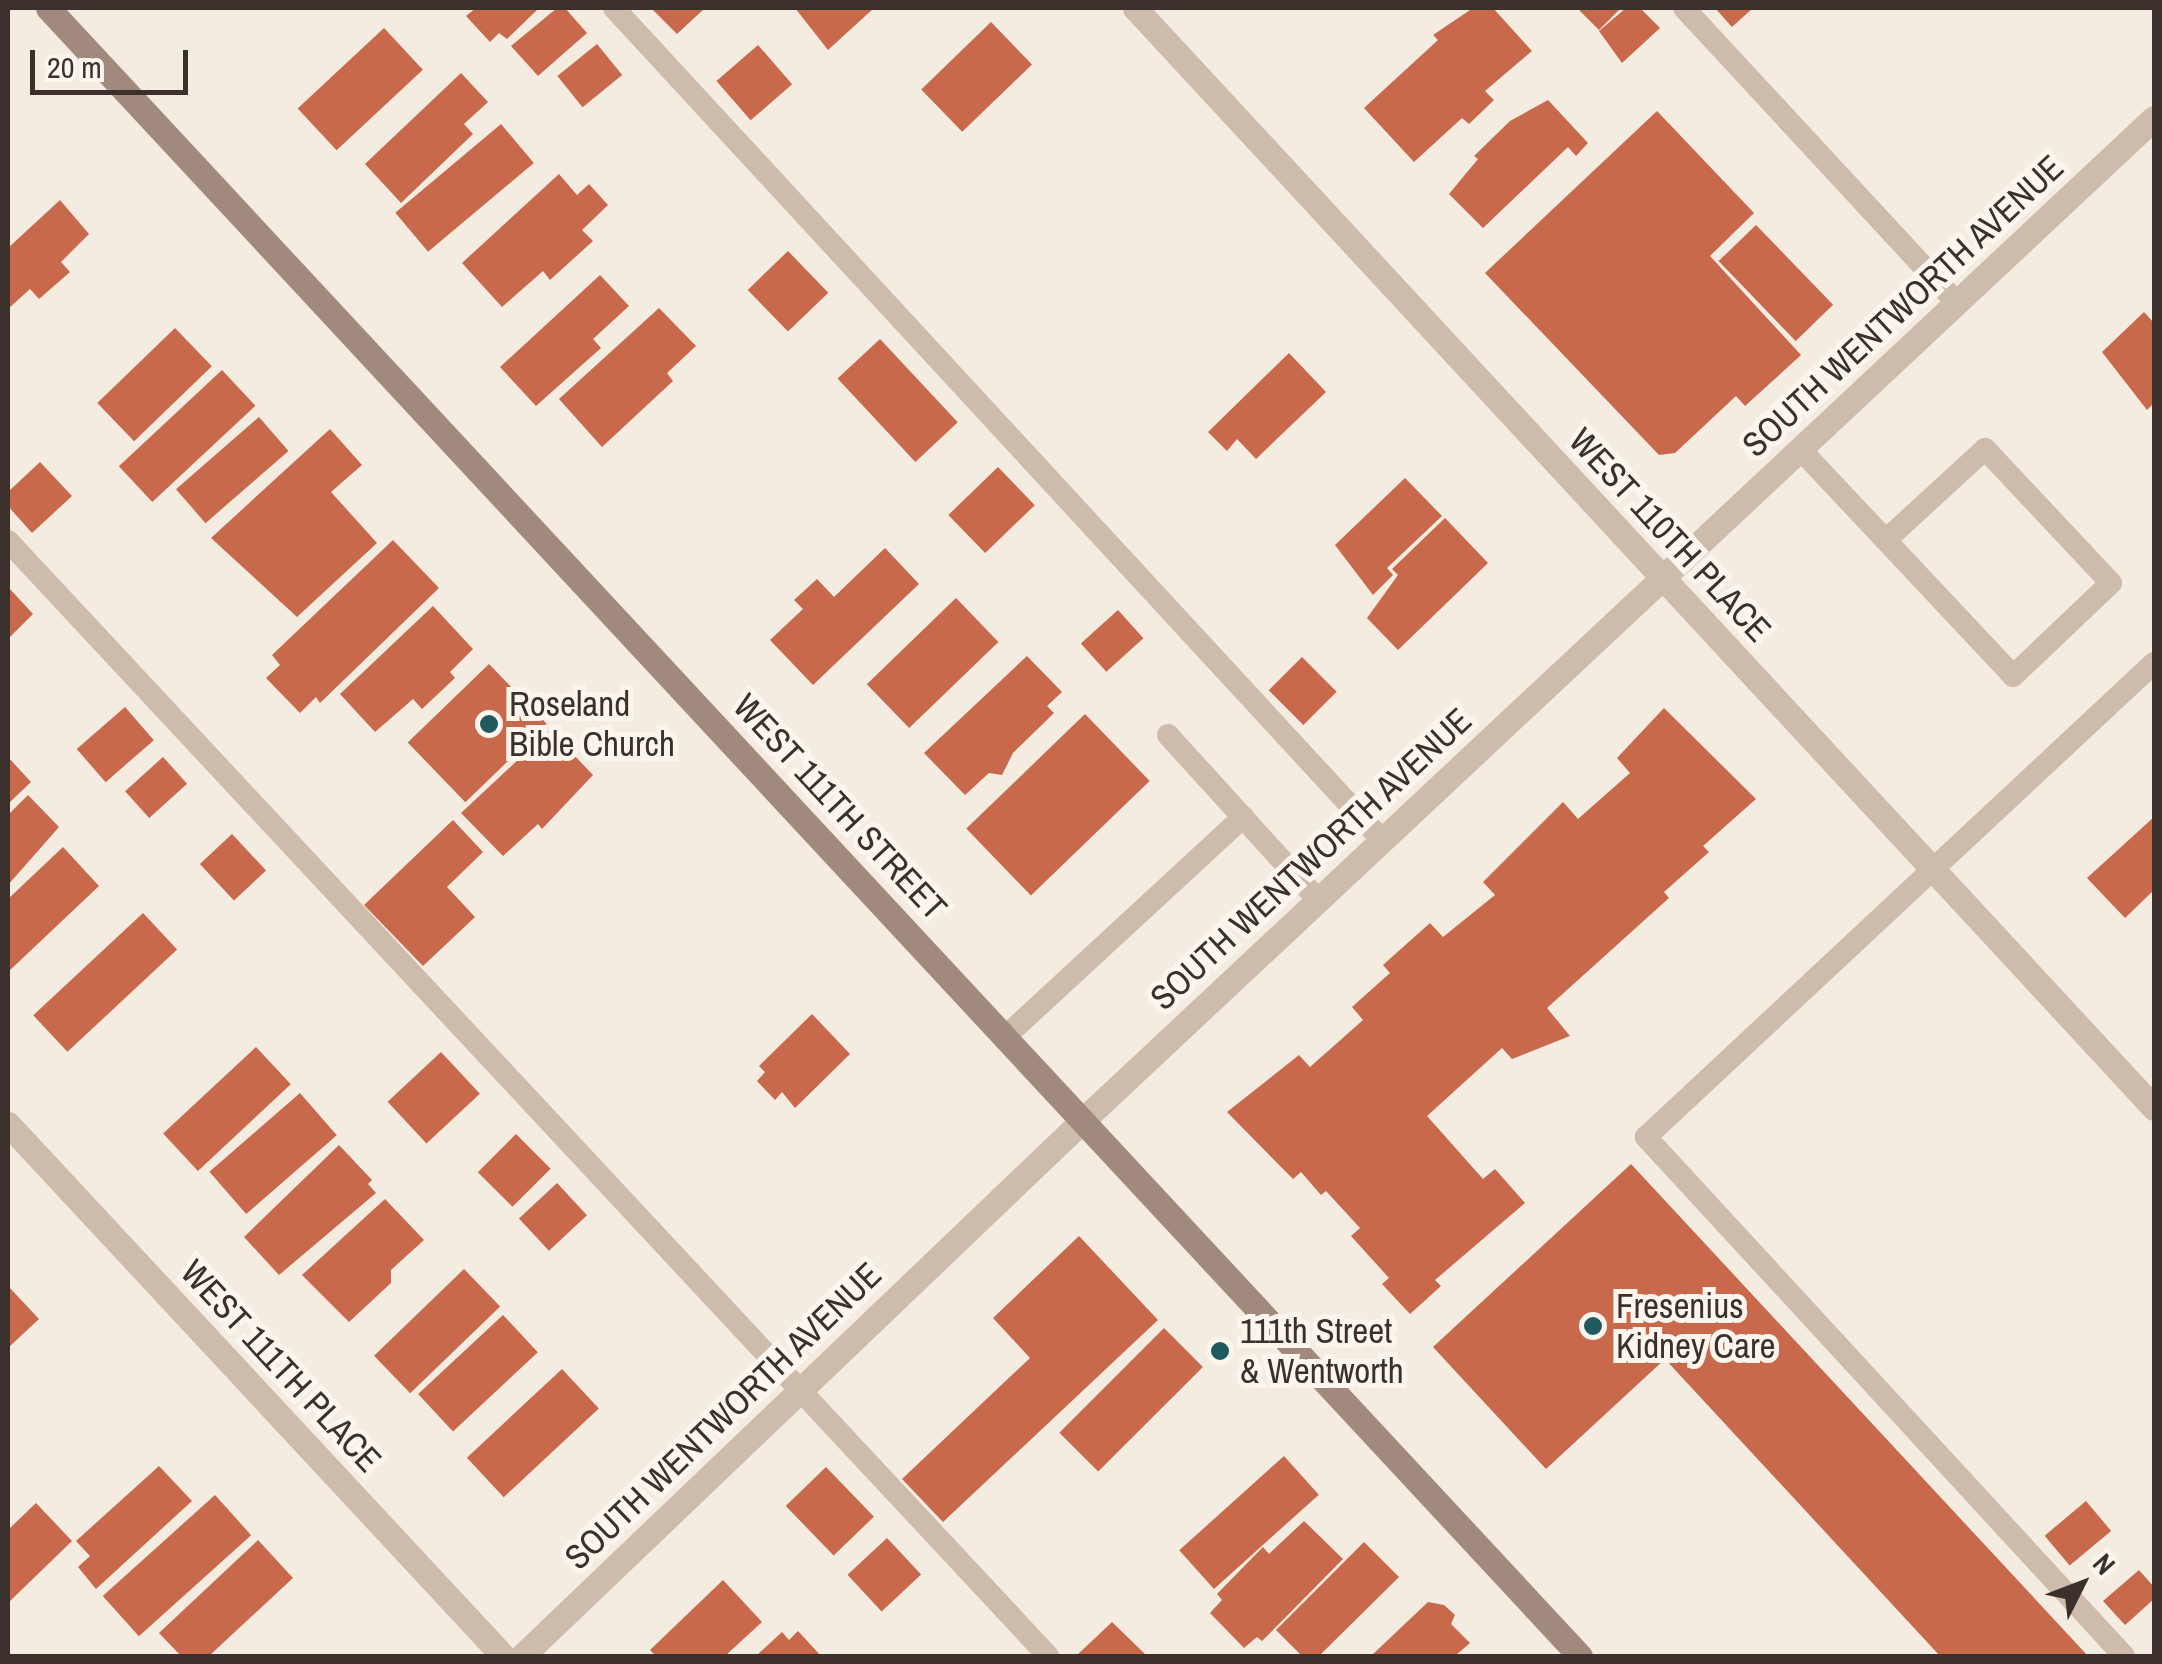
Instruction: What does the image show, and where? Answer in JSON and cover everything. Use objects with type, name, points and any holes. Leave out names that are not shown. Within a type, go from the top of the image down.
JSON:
[{"type":"main road","name":"WEST 111TH STREET","points":[[48,8],[1580,1656]]},
{"type":"street","name":"WEST 110TH PLACE","points":[[1135,8],[2154,1108]]},
{"type":"street","name":"SOUTH WENTWORTH AVENUE","points":[[522,1656],[1082,1120],[2154,118]]},
{"type":"street","name":"WEST 111TH PLACE","points":[[8,1124],[503,1656]]},
{"type":"lane","points":[[614,8],[1382,840]]},
{"type":"lane","points":[[1684,8],[1958,303]]},
{"type":"lane","points":[[1800,450],[2013,676],[2111,583],[1985,449],[1886,540]]},
{"type":"lane","points":[[8,541],[1048,1656]]},
{"type":"lane","points":[[2124,1656],[1646,1136],[2154,663]]},
{"type":"lane","points":[[1168,735],[1318,900]]},
{"type":"lane","points":[[1006,1036],[1243,817]]},
{"type":"building","points":[[476,8],[537,10],[507,39],[499,33],[490,42],[466,16]]},
{"type":"building","points":[[557,8],[565,8],[587,33],[538,76],[511,46]]},
{"type":"building","points":[[651,8],[705,8],[677,34]]},
{"type":"building","points":[[795,8],[874,8],[828,50]]},
{"type":"building","points":[[1473,8],[1493,8],[1532,51],[1485,91],[1494,100],[1469,124],[1462,118],[1414,162],[1364,108],[1438,40],[1433,35]]},
{"type":"building","points":[[1577,8],[1621,8],[1599,30]]},
{"type":"building","points":[[1626,8],[1640,8],[1660,28],[1622,63],[1599,31]]},
{"type":"building","points":[[1715,8],[1753,8],[1732,27]]},
{"type":"building","points":[[991,22],[1032,64],[962,132],[921,89]]},
{"type":"building","points":[[384,28],[423,70],[337,150],[298,108]]},
{"type":"building","points":[[597,44],[622,75],[583,107],[557,76]]},
{"type":"building","points":[[758,45],[792,84],[751,120],[716,81]]},
{"type":"building","points":[[461,73],[488,102],[464,124],[473,134],[401,203],[365,164]]},
{"type":"building","points":[[1548,100],[1588,143],[1576,156],[1568,147],[1483,228],[1449,194],[1478,159],[1474,156],[1510,121]]},
{"type":"building","points":[[1657,111],[1754,213],[1710,256],[1801,355],[1745,406],[1736,396],[1675,453],[1659,455],[1485,273]]},
{"type":"building","points":[[501,124],[534,163],[428,252],[395,213]]},
{"type":"building","points":[[559,174],[577,195],[589,184],[608,205],[582,230],[593,241],[550,280],[543,271],[502,307],[462,263]]},
{"type":"building","points":[[60,200],[89,234],[61,262],[70,272],[39,299],[30,289],[8,309],[8,248]]},
{"type":"building","points":[[1756,225],[1833,305],[1796,341],[1719,261]]},
{"type":"building","points":[[788,251],[828,293],[788,332],[748,290]]},
{"type":"building","points":[[600,275],[629,306],[593,339],[601,348],[536,406],[500,367]]},
{"type":"building","points":[[659,308],[696,346],[667,373],[673,381],[602,447],[559,399]]},
{"type":"building","points":[[2144,312],[2154,323],[2154,403],[2147,410],[2102,352]]},
{"type":"building","points":[[175,328],[212,366],[134,441],[97,403]]},
{"type":"building","points":[[880,339],[958,422],[915,462],[838,379]]},
{"type":"building","points":[[1289,353],[1326,392],[1256,459],[1237,439],[1227,451],[1208,432]]},
{"type":"building","points":[[222,370],[255,406],[152,502],[119,466]]},
{"type":"building","points":[[259,417],[289,451],[206,523],[176,489]]},
{"type":"building","points":[[330,429],[362,465],[331,492],[377,543],[297,617],[211,538]]},
{"type":"building","points":[[40,462],[72,496],[32,533],[8,506],[8,492]]},
{"type":"building","points":[[998,467],[1035,505],[985,553],[948,515]]},
{"type":"building","points":[[1405,478],[1442,516],[1387,568],[1393,575],[1373,595],[1335,545]]},
{"type":"building","points":[[1445,518],[1488,563],[1398,650],[1367,618],[1398,575],[1392,569]]},
{"type":"building","points":[[393,540],[439,588],[320,703],[316,697],[300,713],[266,678],[280,665],[272,655]]},
{"type":"building","points":[[885,548],[919,584],[813,685],[770,640],[803,609],[794,600],[817,579],[834,597]]},
{"type":"building","points":[[8,587],[33,614],[8,639]]},
{"type":"building","points":[[956,598],[998,642],[909,728],[867,684]]},
{"type":"building","points":[[433,606],[473,649],[450,672],[455,678],[422,709],[413,699],[375,732],[340,694]]},
{"type":"building","points":[[1118,610],[1143,638],[1106,672],[1081,643]]},
{"type":"building","points":[[1027,656],[1062,692],[1047,706],[1054,713],[1013,753],[1002,775],[989,773],[965,795],[924,753]]},
{"type":"building","points":[[1302,657],[1337,692],[1303,725],[1269,690]]},
{"type":"building","points":[[489,664],[547,724],[465,802],[408,742]]},
{"type":"building","points":[[125,707],[154,740],[106,782],[77,749]]},
{"type":"building","points":[[1664,708],[1756,799],[1703,846],[1709,852],[1664,892],[1669,898],[1547,1008],[1570,1036],[1512,1059],[1502,1048],[1427,1116],[1483,1179],[1495,1169],[1525,1203],[1435,1280],[1441,1286],[1410,1314],[1382,1284],[1389,1278],[1351,1236],[1360,1228],[1326,1191],[1321,1195],[1301,1172],[1293,1179],[1227,1112],[1299,1055],[1310,1067],[1363,1020],[1352,1007],[1390,973],[1383,965],[1430,923],[1443,937],[1495,895],[1483,882],[1563,802],[1578,819],[1630,773],[1617,758]]},
{"type":"building","points":[[1085,714],[1150,781],[1031,896],[966,829]]},
{"type":"building","points":[[550,730],[593,775],[542,829],[538,824],[503,856],[461,813]]},
{"type":"building","points":[[8,757],[31,782],[8,804]]},
{"type":"building","points":[[163,757],[187,784],[149,818],[125,791]]},
{"type":"building","points":[[28,795],[59,827],[8,885],[8,815]]},
{"type":"building","points":[[2154,817],[2154,890],[2125,918],[2087,878]]},
{"type":"building","points":[[453,820],[483,852],[447,887],[475,917],[423,966],[364,905]]},
{"type":"building","points":[[232,834],[266,871],[234,901],[200,864]]},
{"type":"building","points":[[63,847],[99,886],[8,972],[8,899]]},
{"type":"building","points":[[143,913],[177,950],[67,1052],[33,1015]]},
{"type":"building","points":[[812,1014],[850,1054],[795,1108],[782,1092],[775,1100],[757,1081],[765,1072],[759,1066]]},
{"type":"building","points":[[256,1047],[291,1084],[198,1171],[163,1134]]},
{"type":"building","points":[[441,1052],[480,1094],[426,1143],[388,1102]]},
{"type":"building","points":[[300,1093],[337,1135],[246,1214],[209,1172]]},
{"type":"building","points":[[516,1134],[551,1169],[512,1207],[478,1172]]},
{"type":"building","points":[[339,1145],[372,1180],[368,1184],[376,1193],[279,1275],[244,1237]]},
{"type":"building","points":[[1631,1164],[2088,1656],[1940,1656],[1665,1359],[1546,1469],[1433,1347]]},
{"type":"building","points":[[557,1183],[587,1215],[549,1251],[519,1218]]},
{"type":"building","points":[[385,1199],[424,1240],[391,1270],[391,1283],[349,1322],[302,1275]]},
{"type":"building","points":[[1079,1236],[1158,1320],[943,1522],[902,1479],[1030,1358],[993,1318]]},
{"type":"building","points":[[464,1269],[500,1306],[410,1393],[374,1356]]},
{"type":"building","points":[[8,1286],[39,1319],[8,1348]]},
{"type":"building","points":[[503,1315],[538,1352],[453,1431],[418,1394]]},
{"type":"building","points":[[1164,1328],[1203,1367],[1098,1472],[1059,1433]]},
{"type":"building","points":[[562,1369],[599,1408],[504,1497],[467,1458]]},
{"type":"building","points":[[1284,1456],[1319,1495],[1214,1589],[1179,1550]]},
{"type":"building","points":[[159,1466],[192,1501],[96,1589],[78,1567],[90,1556],[76,1541]]},
{"type":"building","points":[[826,1467],[874,1517],[834,1556],[786,1506]]},
{"type":"building","points":[[215,1495],[251,1535],[139,1636],[103,1596]]},
{"type":"building","points":[[2086,1501],[2111,1531],[2070,1566],[2045,1536]]},
{"type":"building","points":[[36,1503],[72,1541],[8,1603],[8,1530]]},
{"type":"building","points":[[1304,1521],[1343,1559],[1262,1641],[1257,1637],[1244,1648],[1210,1613],[1222,1600],[1217,1594],[1263,1547],[1269,1554]]},
{"type":"building","points":[[887,1538],[921,1575],[882,1611],[848,1575]]},
{"type":"building","points":[[258,1540],[293,1578],[209,1656],[181,1656],[159,1633]]},
{"type":"building","points":[[1364,1542],[1399,1577],[1319,1656],[1302,1656],[1276,1630]]},
{"type":"building","points":[[2139,1570],[2154,1587],[2154,1599],[2125,1625],[2103,1601]]},
{"type":"building","points":[[723,1580],[762,1622],[725,1656],[656,1656],[650,1650]]},
{"type":"building","points":[[1428,1602],[1444,1605],[1455,1615],[1451,1624],[1470,1643],[1455,1656],[1371,1656]]},
{"type":"building","points":[[1112,1622],[1147,1656],[1076,1656]]},
{"type":"building","points":[[798,1631],[821,1656],[756,1656],[782,1632],[789,1640]]},
{"type":"place","name":"Roseland Bible Church","points":[[489,724]]},
{"type":"place","name":"Fresenius Kidney Care","points":[[1593,1326]]},
{"type":"place","name":"111th Street & Wentworth","points":[[1220,1351]]}]
